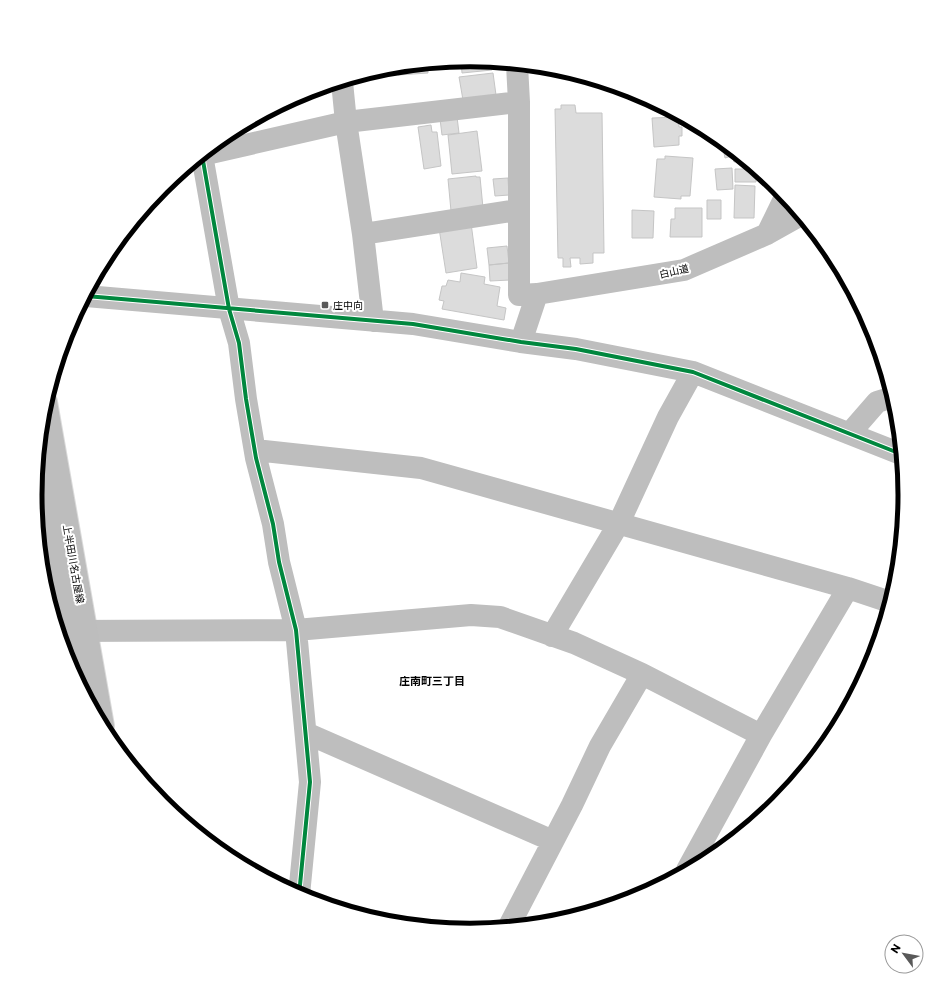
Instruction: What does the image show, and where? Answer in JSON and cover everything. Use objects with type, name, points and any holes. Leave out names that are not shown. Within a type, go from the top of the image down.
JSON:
[{"type":"main road","name":"上半田川名古屋線","points":[[48,423],[75,659]]},
{"type":"main road","name":"上半田川名古屋線","points":[[42,483],[71,630],[94,700]]},
{"type":"street","points":[[363,234],[518,210],[519,102],[517,70]]},
{"type":"street","points":[[342,87],[346,122],[363,234],[373,321]]},
{"type":"street","points":[[212,153],[346,122],[519,102]]},
{"type":"street","points":[[203,160],[229,310],[240,343],[246,399],[255,450],[273,524],[279,562],[296,630],[310,782],[301,888]]},
{"type":"street","points":[[767,234],[782,202]]},
{"type":"street","name":"白山道","points":[[518,210],[519,295],[537,294],[684,270],[767,234],[797,218]]},
{"type":"street","points":[[521,342],[537,294]]},
{"type":"street","points":[[91,296],[229,310],[413,324],[521,342],[576,349],[693,372],[895,452]]},
{"type":"street","points":[[552,636],[619,523],[668,417],[693,372]]},
{"type":"street","points":[[850,433],[877,402],[887,399]]},
{"type":"street","points":[[255,450],[421,468],[848,588],[884,600]]},
{"type":"street","points":[[692,861],[761,735],[848,588]]},
{"type":"street","points":[[71,630],[296,630],[471,614],[500,617],[574,643],[642,674],[761,735]]},
{"type":"street","points":[[512,921],[600,746],[642,674]]},
{"type":"street","points":[[306,733],[553,841]]},
{"type":"building","points":[[462,67],[492,68],[492,70],[462,73]]},
{"type":"building","points":[[428,70],[428,73],[398,75],[398,73]]},
{"type":"building","points":[[493,73],[496,95],[463,100],[459,77]]},
{"type":"building","points":[[561,105],[575,105],[576,113],[602,113],[604,253],[593,253],[593,263],[580,264],[580,258],[570,258],[571,267],[563,267],[563,258],[558,258],[555,109],[561,109]]},
{"type":"building","points":[[457,117],[459,133],[442,135],[440,119]]},
{"type":"building","points":[[671,117],[678,121],[679,127],[682,127],[682,136],[679,136],[679,145],[654,147],[652,118]]},
{"type":"building","points":[[431,125],[432,132],[437,132],[441,166],[424,169],[418,127]]},
{"type":"building","points":[[477,131],[482,171],[452,174],[448,135]]},
{"type":"building","points":[[723,150],[731,155],[738,161],[734,162],[732,156],[725,158]]},
{"type":"building","points":[[665,156],[693,158],[690,196],[681,196],[681,199],[654,197],[657,159],[665,159]]},
{"type":"building","points":[[732,168],[733,189],[717,190],[715,169]]},
{"type":"building","points":[[735,169],[747,169],[756,177],[756,182],[735,182]]},
{"type":"building","points":[[476,176],[480,177],[483,208],[451,211],[448,179]]},
{"type":"building","points":[[508,178],[509,195],[495,196],[493,179]]},
{"type":"building","points":[[735,185],[755,186],[754,218],[734,218]]},
{"type":"building","points":[[707,200],[721,200],[721,219],[707,219]]},
{"type":"building","points":[[675,208],[702,208],[702,237],[670,237],[671,219],[675,219]]},
{"type":"building","points":[[632,210],[654,211],[653,238],[632,238]]},
{"type":"building","points":[[471,223],[477,268],[446,273],[439,228]]},
{"type":"building","points":[[507,246],[509,263],[489,265],[487,248]]},
{"type":"building","points":[[509,263],[510,280],[490,281],[489,265]]},
{"type":"building","points":[[461,273],[485,277],[484,284],[500,287],[497,306],[506,308],[504,320],[442,309],[444,301],[439,300],[442,286],[446,286],[448,280],[460,282]]},
{"type":"cycle path","points":[[203,160],[229,309],[239,343],[246,399],[256,458],[273,524],[279,562],[296,630],[310,782],[300,887]]},
{"type":"cycle path","points":[[91,296],[413,324],[521,342],[576,349],[693,372],[895,452]]},
{"type":"place","name":"庄中向","points":[[325,305]]},
{"type":"district","name":"庄南町三丁目","points":[[432,681]]}]
